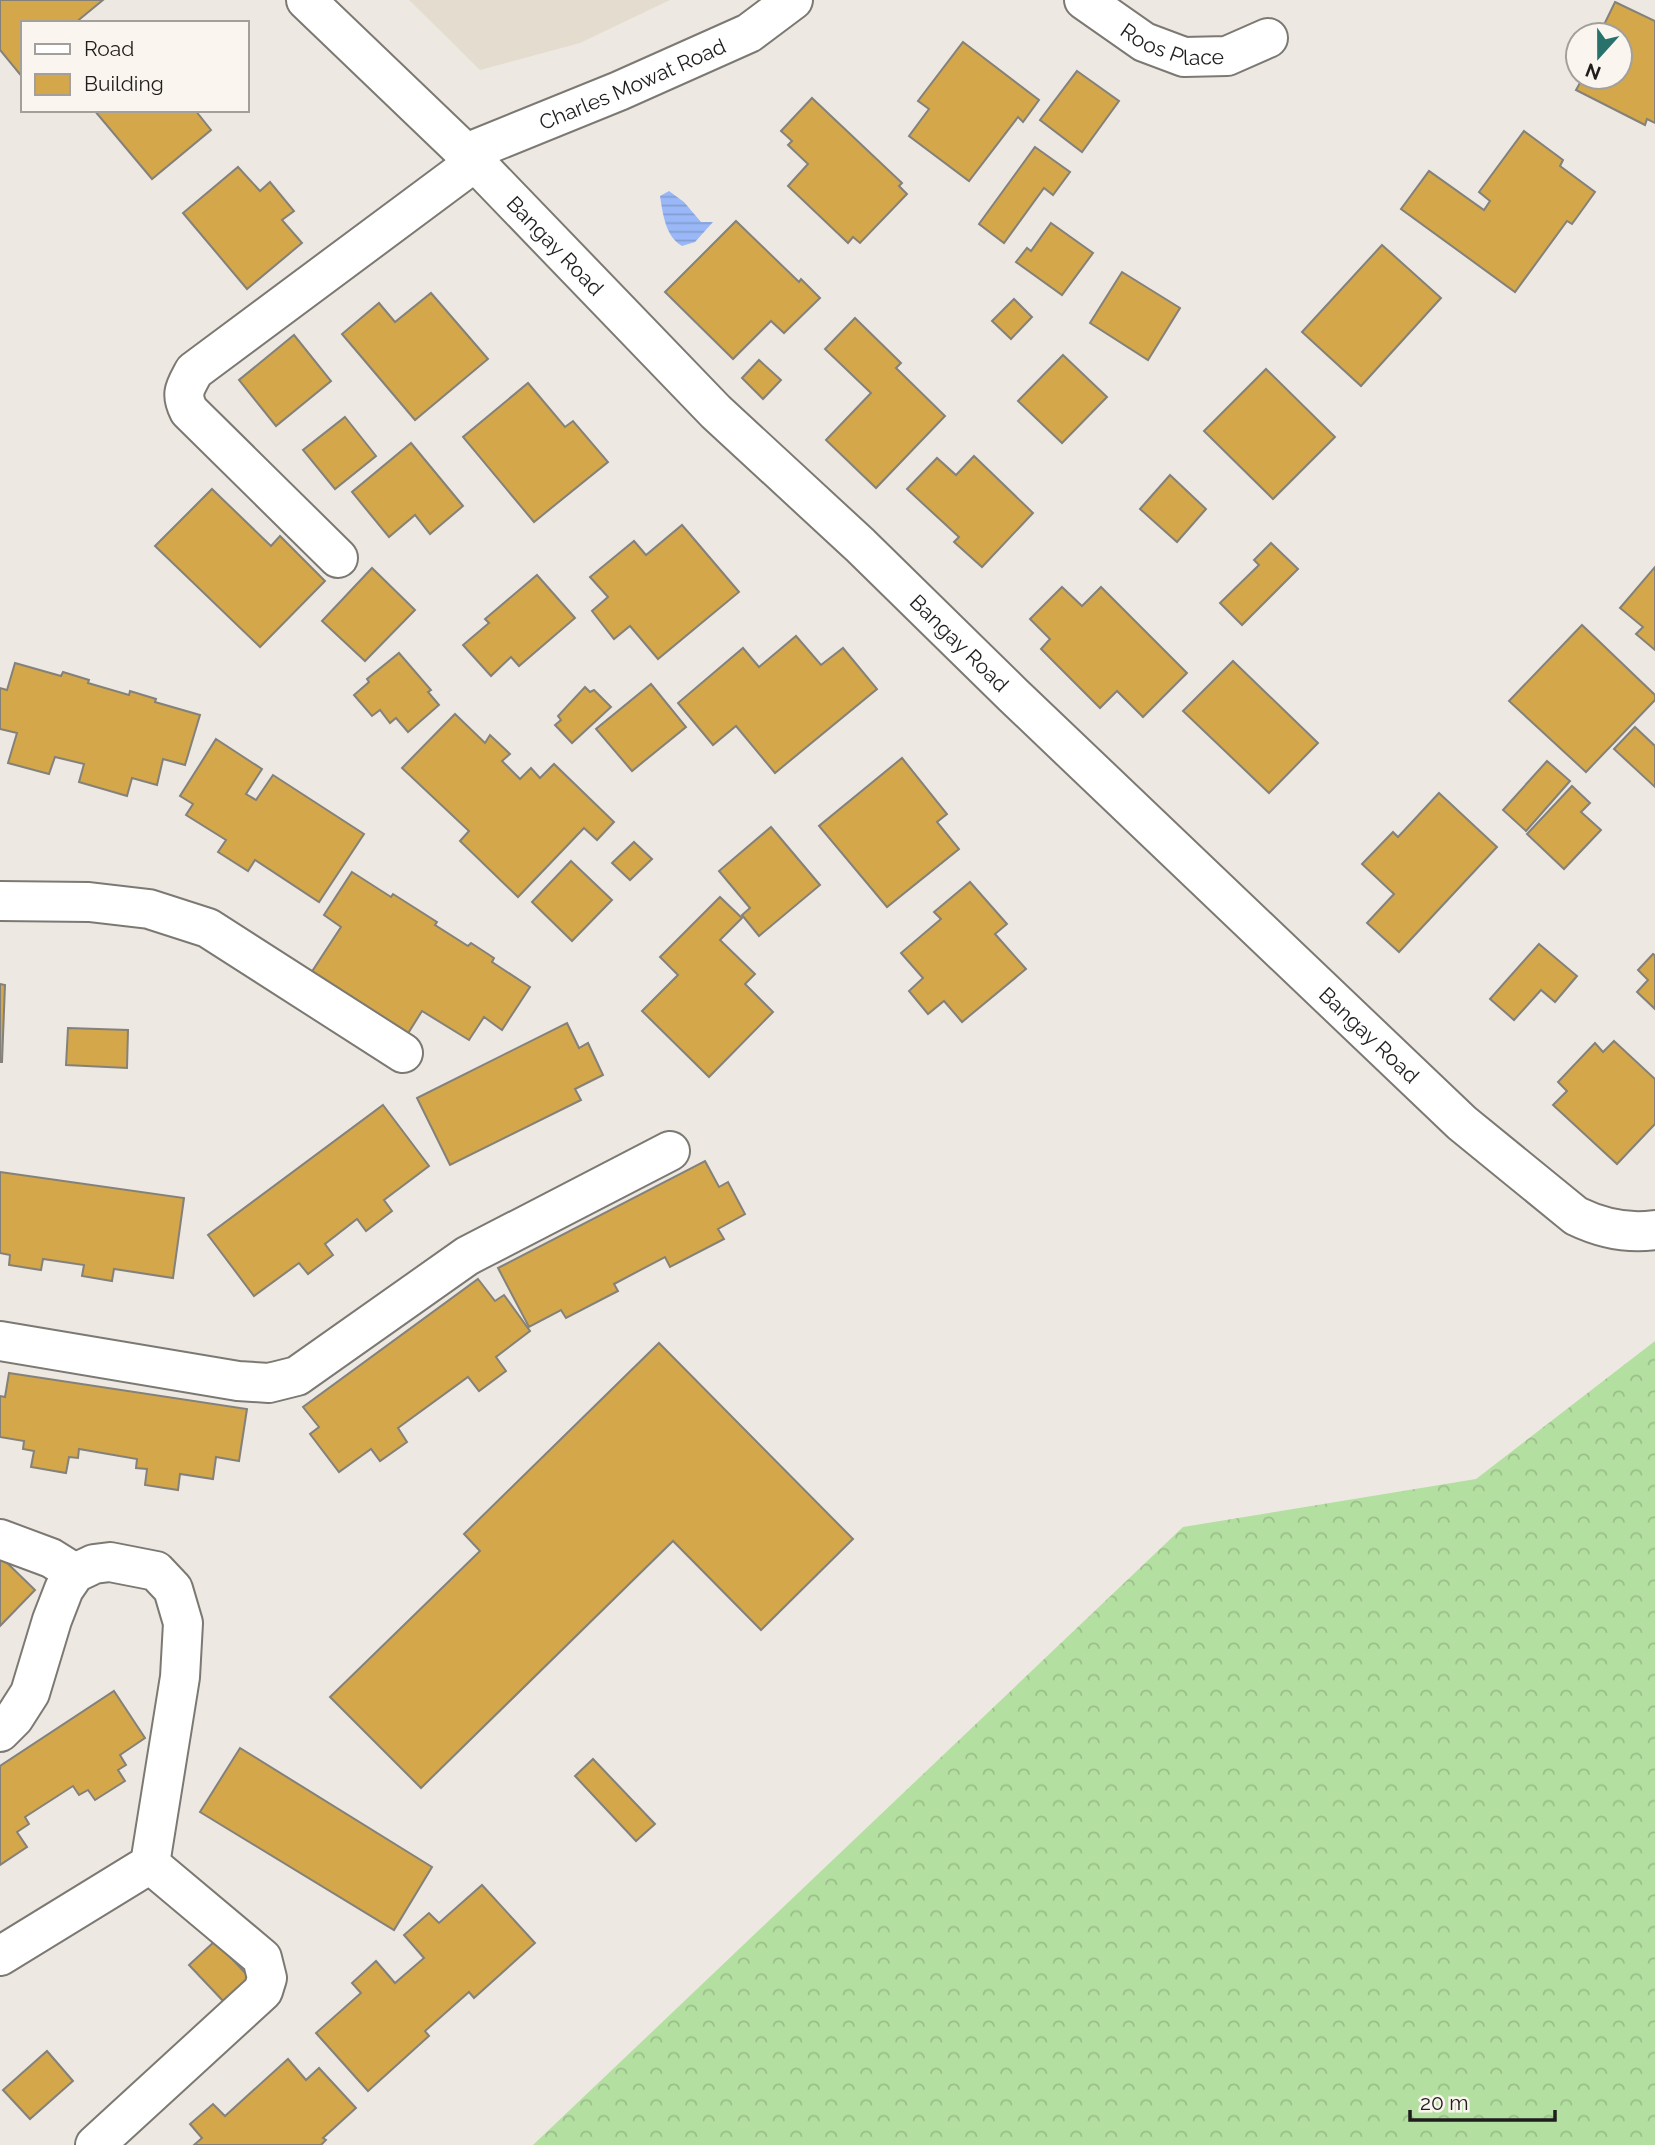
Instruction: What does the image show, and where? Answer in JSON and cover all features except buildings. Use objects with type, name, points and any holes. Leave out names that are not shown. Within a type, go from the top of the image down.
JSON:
[{"type":"street","name":"Bangay Road","points":[[306,0],[471,158],[716,412],[860,545],[1013,695],[1462,1123],[1576,1216],[1595,1225],[1623,1231],[1652,1230]]},
{"type":"street","name":"Charles Mowat Road","points":[[338,558],[189,411],[183,398],[185,387],[194,371],[471,158],[749,33],[793,0]]},
{"type":"street","name":"Roos Place","points":[[1084,0],[1144,42],[1184,57],[1227,56],[1268,38]]},
{"type":"street","points":[[0,901],[89,902],[149,909],[208,928],[402,1052]]},
{"type":"street","points":[[0,1341],[238,1381],[269,1383],[297,1376],[467,1256],[670,1151]]},
{"type":"street","points":[[0,1539],[26,1546],[75,1573]]},
{"type":"street","points":[[0,1732],[14,1718],[30,1693],[52,1620],[64,1589],[75,1573],[94,1564],[110,1562],[156,1571],[173,1589],[183,1623],[180,1677],[150,1864],[0,1956]]},
{"type":"street","points":[[95,2145],[263,1991],[267,1978],[262,1958],[150,1864]]},
{"type":"shaded area","points":[[409,0],[670,0],[580,43],[480,70]]},
{"type":"green space","points":[[1655,1341],[1655,2145],[533,2145],[1183,1527],[1476,1479]]},
{"type":"water","points":[[669,191],[684,202],[701,222],[713,222],[695,242],[682,246],[668,231],[660,196]]}]
